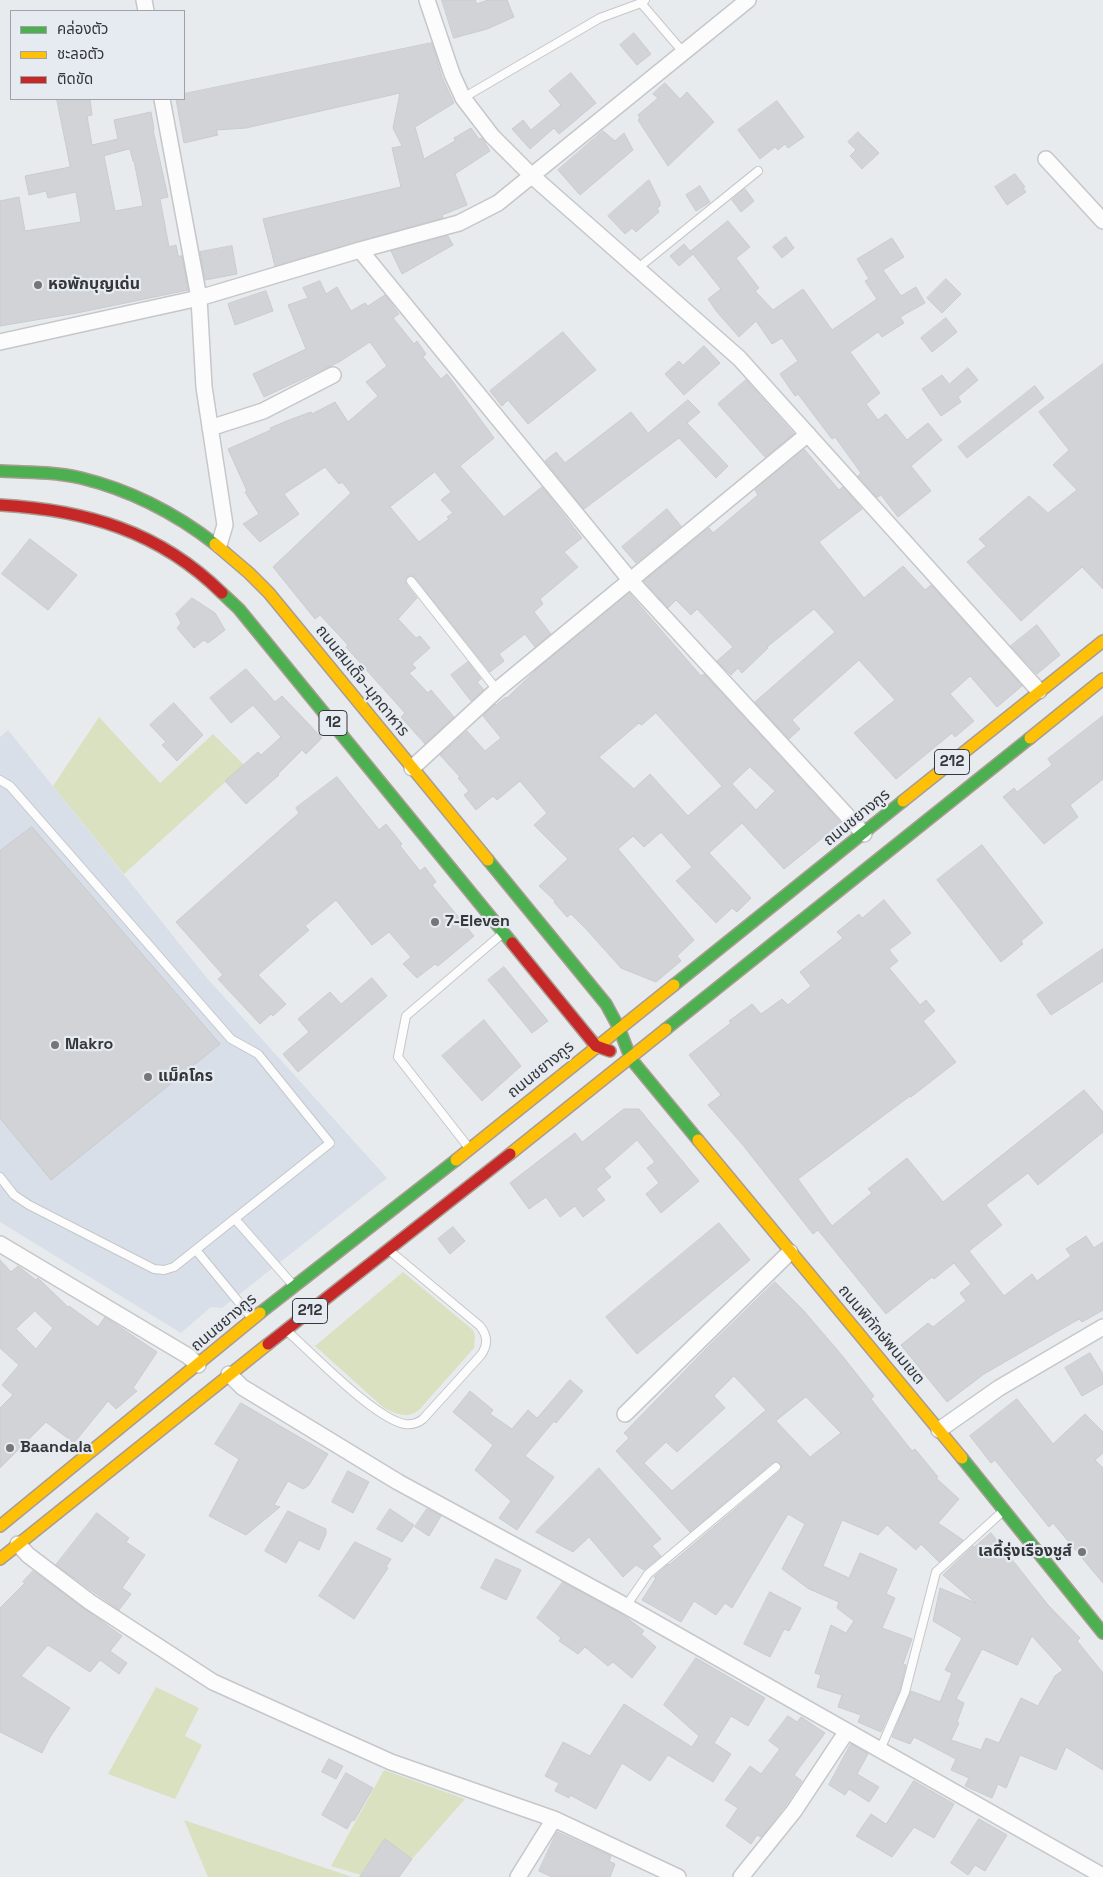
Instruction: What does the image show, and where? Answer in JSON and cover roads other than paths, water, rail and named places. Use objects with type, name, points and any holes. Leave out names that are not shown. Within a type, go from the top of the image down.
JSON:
[{"type":"main road","name":"ถนนสมเด็จ-มุกดาหาร","points":[[0,471],[43,473],[78,478],[116,488],[146,500],[183,520],[219,545],[246,568],[269,593],[606,1004],[619,1028],[631,1059]]},
{"type":"main road","name":"12","points":[[0,505],[41,507],[95,517],[125,528],[176,555],[203,574],[221,590],[239,609],[596,1046]]},
{"type":"main road","name":"ถนนชยางกูร","points":[[0,1526],[252,1319],[470,1149],[1103,641]]},
{"type":"main road","name":"212","points":[[0,1559],[229,1374],[631,1059],[665,1029],[1103,679]]},
{"type":"main road","points":[[596,1046],[631,1059]]},
{"type":"main road","name":"ถนนพิทักษ์พนมเขต","points":[[631,1059],[1004,1510],[1103,1633]]},
{"type":"street","points":[[427,0],[452,74],[463,98],[492,136],[531,175],[739,358],[1040,691]]},
{"type":"street","points":[[0,342],[199,298],[459,222],[477,215],[498,203],[748,0]]},
{"type":"street","points":[[162,100],[199,298],[204,387],[225,525],[219,545]]},
{"type":"street","points":[[1046,159],[1103,221]]},
{"type":"street","points":[[360,250],[631,581],[864,834]]},
{"type":"street","points":[[210,428],[263,411],[333,375]]},
{"type":"street","points":[[412,768],[496,690],[808,434]]},
{"type":"street","points":[[0,1244],[188,1356],[198,1365]]},
{"type":"street","points":[[625,1414],[790,1252]]},
{"type":"street","points":[[938,1430],[999,1388],[1103,1327]]},
{"type":"street","points":[[229,1374],[242,1387],[398,1482],[626,1606],[1103,1876]]},
{"type":"street","points":[[18,1544],[28,1555],[90,1602],[213,1682],[391,1762],[554,1819],[678,1877]]},
{"type":"street","points":[[741,1877],[794,1811],[847,1731]]},
{"type":"street","points":[[518,1877],[554,1819]]},
{"type":"lane","points":[[463,98],[600,18],[643,2],[683,52]]},
{"type":"lane","points":[[638,268],[758,171]]},
{"type":"lane","points":[[411,581],[496,690]]},
{"type":"lane","points":[[0,780],[10,786],[231,1039],[258,1054],[330,1143],[174,1268],[164,1270],[154,1269],[29,1205],[14,1195],[0,1177]]},
{"type":"lane","points":[[470,1149],[398,1057],[406,1016],[504,932]]},
{"type":"lane","points":[[235,1218],[294,1286]]},
{"type":"lane","points":[[286,1330],[379,1412],[407,1424],[423,1419],[481,1355],[487,1344],[487,1337],[480,1326],[388,1249]]},
{"type":"lane","points":[[196,1250],[252,1319]]},
{"type":"lane","points":[[626,1606],[648,1574],[776,1467]]},
{"type":"lane","points":[[880,1750],[905,1692],[936,1572],[1004,1510]]},
{"type":"place","name":"หอพักบุญเด่น","points":[[38,285]]},
{"type":"place","name":"7-Eleven","points":[[435,922]]},
{"type":"place","name":"Makro","points":[[55,1045]]},
{"type":"place","name":"แม็คโคร","points":[[148,1077]]},
{"type":"place","name":"Baandala","points":[[10,1448]]},
{"type":"place","name":"เลดี้รุ่งเรืองชูส์","points":[[1082,1552]]}]
